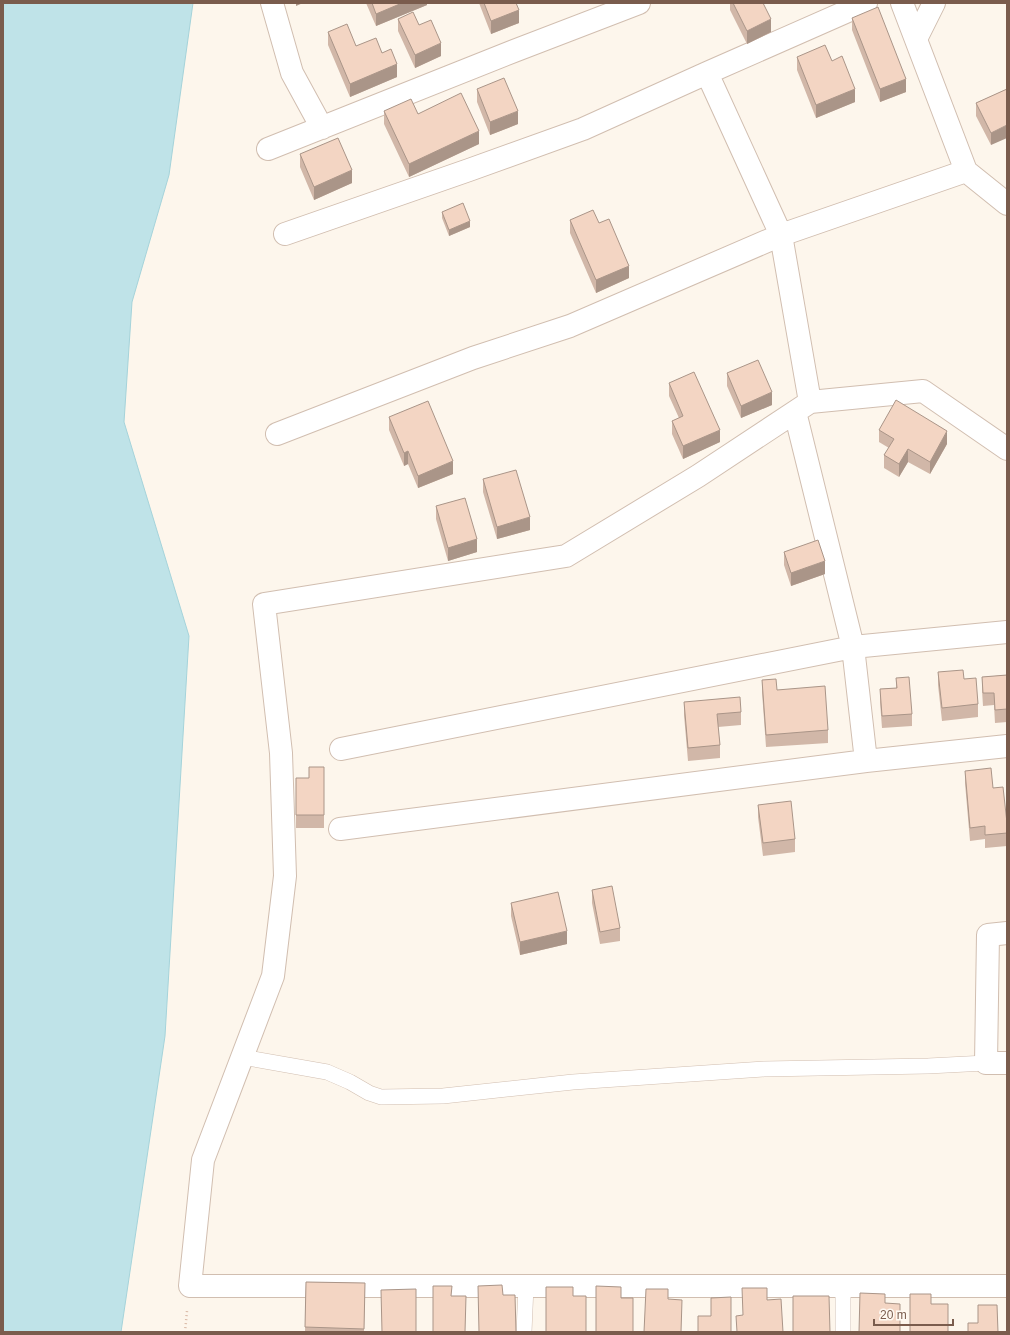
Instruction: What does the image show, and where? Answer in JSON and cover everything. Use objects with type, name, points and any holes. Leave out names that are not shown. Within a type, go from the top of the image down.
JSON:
[{"type":"street","points":[[272,3],[292,73],[322,128]]},
{"type":"street","points":[[268,149],[638,3]]},
{"type":"street","points":[[285,234],[583,129],[866,3]]},
{"type":"street","points":[[902,3],[966,171],[1007,204]]},
{"type":"street","points":[[916,39],[934,3]]},
{"type":"street","points":[[707,73],[781,235],[802,407],[853,648],[866,762]]},
{"type":"street","points":[[277,434],[473,358],[570,326],[781,235],[966,171]]},
{"type":"street","points":[[1007,449],[923,391],[802,407],[698,476],[566,556],[264,604],[281,753],[285,876],[273,976],[202,1160],[190,1286],[1007,1286]]},
{"type":"street","points":[[341,749],[853,648],[1007,632]]},
{"type":"street","points":[[340,829],[866,762],[1007,746]]},
{"type":"street","points":[[996,1063],[988,935],[1007,933]]},
{"type":"lane","points":[[242,1057],[328,1072],[350,1082],[368,1093],[381,1097],[443,1096],[573,1082],[764,1068],[928,1066],[996,1063]]},
{"type":"lane","points":[[524,1332],[526,1286]]},
{"type":"lane","points":[[843,1286],[843,1332]]},
{"type":"water","points":[[3,3],[193,3],[169,175],[132,302],[124,422],[189,636],[165,1036],[121,1332],[3,1332]]},
{"type":"building","points":[[372,3],[402,3],[376,14]]},
{"type":"building","points":[[484,3],[516,3],[519,10],[491,21]]},
{"type":"building","points":[[733,3],[763,3],[771,19],[747,31]]},
{"type":"building","points":[[878,7],[906,79],[880,89],[852,18]]},
{"type":"building","points":[[413,12],[419,25],[431,20],[441,43],[415,55],[398,19]]},
{"type":"building","points":[[347,24],[356,46],[376,38],[382,53],[391,49],[397,64],[350,84],[328,32]]},
{"type":"building","points":[[825,45],[832,61],[842,56],[855,89],[816,105],[797,57]]},
{"type":"building","points":[[504,78],[518,111],[490,122],[477,89]]},
{"type":"building","points":[[1007,89],[1007,125],[991,133],[976,103]]},
{"type":"building","points":[[461,93],[479,131],[409,164],[384,111],[411,99],[418,114]]},
{"type":"building","points":[[338,138],[352,170],[314,187],[300,154]]},
{"type":"building","points":[[463,203],[470,221],[449,230],[442,212]]},
{"type":"building","points":[[593,210],[599,223],[609,219],[629,266],[596,280],[570,220]]},
{"type":"building","points":[[758,360],[772,392],[741,406],[727,373]]},
{"type":"building","points":[[694,372],[720,430],[683,446],[672,421],[683,416],[669,383]]},
{"type":"building","points":[[896,400],[947,431],[930,462],[908,449],[899,464],[884,455],[894,439],[879,430]]},
{"type":"building","points":[[428,401],[453,461],[418,476],[408,451],[404,453],[389,417]]},
{"type":"building","points":[[516,470],[530,517],[497,527],[483,479]]},
{"type":"building","points":[[465,498],[477,539],[448,548],[436,506]]},
{"type":"building","points":[[818,540],[825,561],[791,573],[784,552]]},
{"type":"building","points":[[963,670],[964,679],[976,678],[978,704],[942,708],[938,672]]},
{"type":"building","points":[[1007,675],[1007,709],[995,710],[994,693],[983,693],[982,677]]},
{"type":"building","points":[[909,677],[912,714],[882,716],[880,689],[897,688],[896,678]]},
{"type":"building","points":[[776,679],[777,690],[825,686],[828,730],[766,735],[762,680]]},
{"type":"building","points":[[740,697],[741,712],[717,714],[720,745],[688,748],[684,702]]},
{"type":"building","points":[[309,767],[324,767],[324,815],[296,815],[296,778],[309,778]]},
{"type":"building","points":[[991,768],[993,788],[1003,787],[1007,833],[985,835],[985,826],[970,828],[965,771]]},
{"type":"building","points":[[791,801],[795,839],[763,843],[758,805]]},
{"type":"building","points":[[612,886],[620,928],[600,932],[592,890]]},
{"type":"building","points":[[558,892],[567,931],[520,942],[511,903]]},
{"type":"building","points":[[306,1282],[365,1283],[364,1329],[305,1327]]},
{"type":"building","points":[[502,1285],[503,1295],[515,1295],[516,1332],[479,1332],[478,1286]]},
{"type":"building","points":[[433,1286],[452,1286],[451,1296],[466,1296],[465,1332],[433,1332]]},
{"type":"building","points":[[596,1286],[621,1287],[621,1298],[633,1298],[633,1332],[596,1332]]},
{"type":"building","points":[[546,1287],[573,1287],[573,1296],[586,1296],[586,1332],[546,1332]]},
{"type":"building","points":[[742,1288],[767,1288],[767,1300],[781,1299],[783,1332],[737,1332],[736,1316],[743,1315]]},
{"type":"building","points":[[416,1289],[416,1332],[382,1332],[381,1290]]},
{"type":"building","points":[[646,1289],[668,1289],[668,1299],[682,1300],[681,1332],[644,1332]]},
{"type":"building","points":[[860,1293],[885,1294],[885,1303],[900,1304],[900,1332],[859,1332]]},
{"type":"building","points":[[910,1294],[931,1294],[931,1304],[948,1304],[948,1332],[910,1332]]},
{"type":"building","points":[[793,1296],[829,1296],[830,1332],[793,1332]]},
{"type":"building","points":[[731,1297],[731,1332],[698,1332],[698,1316],[711,1316],[711,1298]]},
{"type":"building","points":[[978,1305],[997,1305],[998,1332],[968,1332],[968,1323],[978,1323]]}]
